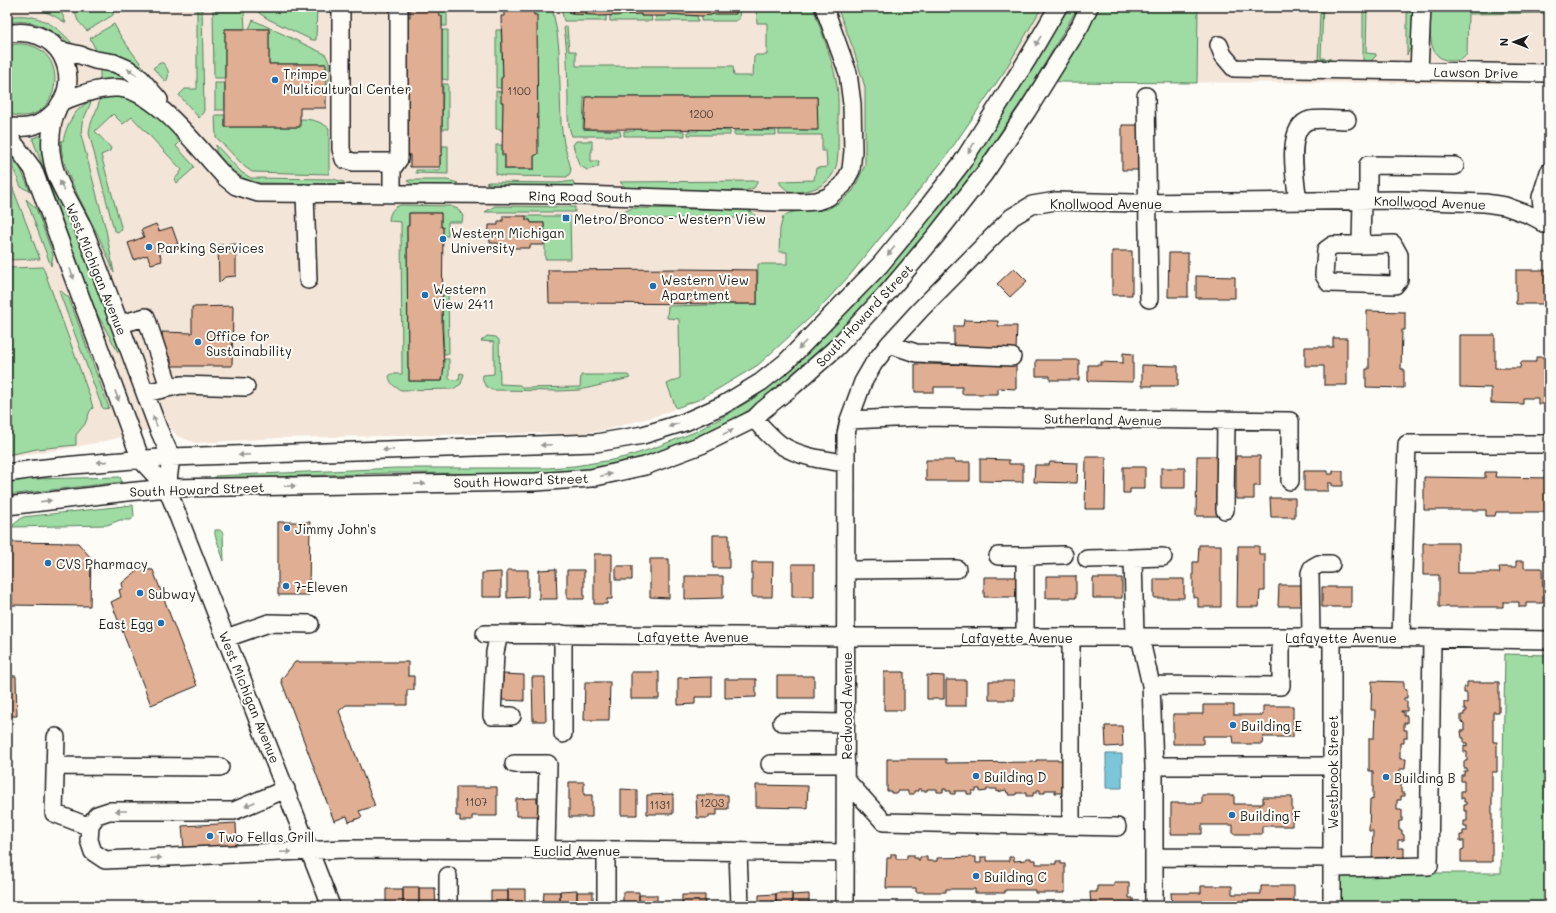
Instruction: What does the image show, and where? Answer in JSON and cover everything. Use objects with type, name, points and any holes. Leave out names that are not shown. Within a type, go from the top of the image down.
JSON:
[{"type":"street","points":[[341,7],[341,149],[344,159],[353,162],[397,162]]},
{"type":"street","points":[[392,194],[392,169],[399,159],[399,7]]},
{"type":"street","name":"Ring Road South","points":[[7,126],[24,128],[34,126],[42,123],[59,105],[87,93],[110,88],[126,88],[139,94],[162,109],[216,168],[236,186],[258,193],[582,196],[774,202],[817,201],[828,197],[843,185],[851,170],[853,151],[852,104],[848,73],[824,7]]},
{"type":"street","name":"South Howard Street","points":[[7,473],[38,468],[114,460],[141,460],[171,457],[596,443],[643,435],[685,422],[723,405],[761,382],[786,362],[880,265],[961,164],[1027,60],[1058,7]]},
{"type":"street","name":"South Howard Street","points":[[7,506],[167,488],[536,482],[590,478],[645,466],[701,445],[754,419],[763,410],[794,386],[836,348],[888,292],[937,234],[984,174],[1027,111],[1080,26],[1090,7]]},
{"type":"street","name":"Lawson Drive","points":[[1422,7],[1419,70],[1549,73]]},
{"type":"street","points":[[7,34],[16,32],[34,34],[44,38],[58,50]]},
{"type":"street","points":[[1219,46],[1222,55],[1234,68],[1419,70]]},
{"type":"street","name":"Ring Road South","points":[[58,50],[95,60],[114,63],[128,69],[141,79],[161,102],[162,109]]},
{"type":"street","name":"West Michigan Avenue","points":[[58,50],[66,67],[67,88],[59,105],[50,144],[51,157],[54,169],[85,233],[158,428],[171,457],[167,488]]},
{"type":"street","points":[[1146,96],[1149,300]]},
{"type":"street","points":[[1298,201],[1294,166],[1294,147],[1297,133],[1303,124],[1310,120],[1347,120]]},
{"type":"street","name":"West Michigan Avenue","points":[[7,134],[33,169],[141,460],[167,488],[331,906]]},
{"type":"street","points":[[1361,245],[1368,165],[1455,166]]},
{"type":"street","points":[[1547,224],[1541,197],[1549,172]]},
{"type":"street","points":[[306,194],[308,280]]},
{"type":"street","name":"Knollwood Avenue","points":[[847,506],[846,434],[848,420],[863,382],[874,363],[920,310],[1012,217],[1032,205],[1056,201],[1148,203],[1365,200],[1485,203],[1505,206],[1530,215],[1547,224]]},
{"type":"street","points":[[120,324],[146,317],[169,387]]},
{"type":"street","points":[[889,344],[916,353],[1012,357]]},
{"type":"street","points":[[145,393],[181,385],[246,387]]},
{"type":"street","name":"Sutherland Avenue","points":[[848,420],[917,417],[1290,421],[1290,481]]},
{"type":"street","points":[[754,419],[779,444],[793,452],[828,461],[846,463]]},
{"type":"street","points":[[1226,420],[1226,510]]},
{"type":"street","points":[[1401,637],[1407,444],[1549,444]]},
{"type":"street","name":"Redwood Avenue","points":[[845,906],[847,506]]},
{"type":"street","points":[[998,556],[1064,556]]},
{"type":"street","points":[[1025,556],[1025,637]]},
{"type":"street","points":[[1087,559],[1163,557]]},
{"type":"street","points":[[1133,558],[1138,637],[1151,685],[1154,766],[1154,906]]},
{"type":"street","points":[[1312,638],[1310,573],[1312,568],[1319,564],[1331,564]]},
{"type":"street","points":[[847,570],[957,569]]},
{"type":"street","points":[[226,638],[269,623],[310,624]]},
{"type":"street","name":"Lafayette Avenue","points":[[512,716],[492,716],[495,652],[492,634],[846,637],[1401,637],[1549,640]]},
{"type":"street","points":[[563,634],[563,734]]},
{"type":"street","points":[[1071,637],[1071,826]]},
{"type":"street","points":[[1151,685],[1281,686],[1281,637]]},
{"type":"street","name":"Westbrook Street","points":[[1332,638],[1332,906]]},
{"type":"street","points":[[1154,857],[1429,866],[1432,638]]},
{"type":"street","points":[[782,722],[846,723]]},
{"type":"street","points":[[56,737],[54,813],[90,827],[97,815],[109,811],[234,811],[286,789]]},
{"type":"street","points":[[514,764],[548,764],[546,850]]},
{"type":"street","points":[[770,764],[846,772],[884,822],[1117,827]]},
{"type":"street","points":[[56,766],[220,767]]},
{"type":"street","points":[[1154,766],[1332,766]]},
{"type":"street","name":"Euclid Avenue","points":[[90,827],[88,840],[93,852],[105,860],[309,851],[344,848],[845,854]]},
{"type":"street","points":[[606,850],[606,906]]},
{"type":"street","points":[[738,852],[740,906]]},
{"type":"street","points":[[448,876],[448,906]]},
{"type":"shaded area","name":"Western Michigan University","points":[[7,7],[1549,7],[1549,83],[1061,82],[1004,73],[945,158],[851,275],[814,314],[758,365],[698,400],[656,416],[609,429],[584,434],[539,433],[278,438],[196,443],[177,436],[168,425],[106,441],[59,450],[7,457]]},
{"type":"green space","points":[[21,7],[59,7],[66,23],[45,12]]},
{"type":"green space","points":[[73,7],[114,7],[113,15],[87,31],[78,21]]},
{"type":"green space","points":[[194,7],[202,7],[204,111],[199,118],[179,95],[185,89],[197,89],[197,11]]},
{"type":"green space","points":[[213,7],[240,7],[244,11],[245,29],[225,29],[225,78],[214,78]]},
{"type":"green space","points":[[256,7],[317,7],[316,40],[312,40],[268,19],[259,13]]},
{"type":"green space","points":[[439,7],[447,7],[447,26],[442,26],[442,16],[439,16]]},
{"type":"green space","points":[[533,7],[552,7],[557,32],[559,50],[561,124],[564,144],[571,169],[567,177],[504,176],[496,174],[496,145],[502,145],[502,154],[505,155],[505,169],[534,169]]},
{"type":"green space","points":[[561,7],[569,7],[570,14],[606,16],[606,21],[564,21]]},
{"type":"green space","points":[[740,7],[739,19],[735,21],[701,21],[702,16],[711,15]]},
{"type":"green space","points":[[756,7],[813,7],[826,43],[838,91],[838,157],[835,170],[825,183],[819,187],[796,192],[788,191],[779,181],[814,180],[816,168],[827,167],[826,151],[822,151],[822,135],[779,135],[779,129],[817,130],[817,97],[584,97],[583,129],[620,131],[621,136],[572,136],[568,118],[567,54],[564,28],[567,26],[569,51],[576,52],[576,66],[733,66],[734,76],[753,76],[754,57],[756,55],[767,55],[767,23],[757,23]]},
{"type":"green space","points":[[837,7],[1042,7],[1004,72],[945,158],[850,275],[814,314],[758,365],[698,400],[676,408],[667,384],[680,378],[679,319],[667,318],[668,306],[757,304],[758,264],[787,264],[787,252],[779,252],[780,229],[783,217],[793,212],[828,209],[840,202],[853,191],[865,165],[865,87],[853,48]]},
{"type":"green space","points":[[1068,7],[1078,7],[1033,84],[977,167],[933,225],[859,311],[804,367],[766,399],[721,428],[664,452],[597,470],[554,474],[391,473],[293,476],[216,481],[215,476],[397,468],[548,468],[574,466],[612,460],[651,449],[695,432],[725,416],[757,396],[780,378],[859,297],[1010,103]]},
{"type":"green space","points":[[1095,7],[1198,7],[1197,83],[1052,81]]},
{"type":"green space","points":[[1315,7],[1323,7],[1321,58],[1331,59],[1330,61],[1318,62],[1320,13]]},
{"type":"green space","points":[[1363,7],[1367,7],[1366,53],[1376,54],[1376,56],[1371,61],[1363,62]]},
{"type":"green space","points":[[1407,7],[1413,7],[1412,45],[1407,55]]},
{"type":"green space","points":[[1431,7],[1549,7],[1549,13],[1468,14],[1467,54],[1460,60],[1451,61],[1442,59],[1436,54],[1433,48],[1430,32]]},
{"type":"green space","points":[[620,14],[641,14],[641,16],[651,16],[652,21],[610,21],[610,16],[619,16]]},
{"type":"green space","points":[[667,14],[697,16],[698,21],[655,21],[656,16],[666,16]]},
{"type":"green space","points":[[7,16],[28,16],[46,22],[69,39],[75,47],[52,31],[36,24],[27,22],[7,23]]},
{"type":"green space","points":[[253,20],[325,54],[329,62],[329,86],[326,86],[325,64],[269,64],[269,29],[249,29]]},
{"type":"green space","points":[[114,24],[121,37],[152,79],[159,86],[97,52],[90,38]]},
{"type":"green space","points":[[448,30],[448,80],[442,79],[442,31]]},
{"type":"green space","points":[[496,30],[501,30],[503,77],[501,78],[501,88],[496,88]]},
{"type":"green space","points":[[15,44],[34,47],[47,56],[54,70],[54,85],[50,99],[40,111],[26,116],[7,113],[7,47]]},
{"type":"green space","points":[[160,63],[163,63],[168,70],[166,82],[153,68]]},
{"type":"green space","points":[[100,69],[111,71],[127,78],[128,82],[100,82]]},
{"type":"green space","points":[[215,83],[225,83],[225,110],[215,110]]},
{"type":"green space","points":[[443,84],[448,84],[448,129],[442,129]]},
{"type":"green space","points":[[496,91],[501,92],[503,102],[503,130],[501,131],[501,129],[496,129]]},
{"type":"green space","points":[[107,96],[130,98],[148,107],[158,116],[180,142],[176,146],[194,166],[193,169],[177,183],[175,179],[182,170],[132,117],[123,124],[113,114],[95,131],[111,148],[110,151],[101,155],[122,230],[117,232],[114,230],[89,133],[100,98]]},
{"type":"green space","points":[[92,100],[82,123],[81,135],[106,230],[114,273],[103,246],[71,180],[61,149],[61,141],[63,141],[69,122],[81,107]]},
{"type":"green space","points":[[215,115],[225,115],[225,127],[299,127],[300,119],[319,122],[329,128],[329,174],[252,172],[245,167],[216,137]]},
{"type":"green space","points":[[635,129],[674,129],[675,131],[684,131],[685,136],[624,136],[624,131],[634,131]]},
{"type":"green space","points":[[699,129],[730,131],[730,135],[688,135],[688,131],[698,131]]},
{"type":"green space","points":[[745,129],[776,131],[776,135],[734,135],[734,131],[745,131]]},
{"type":"green space","points":[[42,135],[42,150],[45,169],[85,253],[120,351],[118,352],[96,312],[33,140],[33,138]]},
{"type":"green space","points":[[576,141],[592,141],[591,161],[599,161],[598,167],[587,170],[579,165],[573,145]]},
{"type":"green space","points":[[216,145],[241,172],[251,178],[333,179],[344,182],[344,184],[255,183],[238,175],[229,167],[216,152]]},
{"type":"green space","points":[[442,146],[448,146],[448,174],[416,173],[416,170],[440,170],[440,155],[442,155]]},
{"type":"green space","points":[[7,148],[20,167],[30,191],[21,187],[14,170],[7,160]]},
{"type":"green space","points":[[7,173],[40,259],[7,260]]},
{"type":"green space","points":[[447,180],[458,183],[447,186],[432,187],[417,185],[407,181]]},
{"type":"green space","points":[[573,181],[575,187],[496,186],[486,183],[558,183]]},
{"type":"green space","points":[[758,181],[754,188],[744,191],[627,189],[620,182]]},
{"type":"green space","points":[[26,199],[36,208],[53,255],[51,266]]},
{"type":"green space","points":[[401,205],[450,206],[458,209],[463,216],[462,222],[448,222],[448,236],[443,236],[443,227],[441,227],[441,213],[409,213],[409,226],[407,227],[409,381],[442,381],[443,359],[449,359],[449,379],[459,380],[460,373],[464,374],[461,384],[453,389],[401,390],[396,388],[390,381],[389,376],[391,374],[402,374],[401,222],[389,220],[392,210]]},
{"type":"green space","points":[[495,206],[575,207],[575,212],[485,212]]},
{"type":"green space","points":[[632,208],[746,210],[752,212],[757,218],[619,219],[622,213]]},
{"type":"green space","points":[[526,216],[570,216],[571,259],[545,259],[545,239],[547,237],[547,231],[544,229],[544,223],[531,223],[530,220],[526,220]]},
{"type":"green space","points":[[43,267],[93,408],[90,411],[85,424],[76,435],[76,445],[37,449],[7,455],[7,268]]},
{"type":"green space","points":[[443,287],[448,287],[449,354],[444,354],[442,306]]},
{"type":"green space","points":[[60,290],[69,298],[109,408],[104,409],[102,407],[60,294]]},
{"type":"green space","points":[[487,336],[496,337],[499,340],[500,384],[520,385],[523,388],[580,387],[581,375],[628,375],[630,378],[580,390],[492,390],[483,382],[483,375],[494,374],[494,342],[481,341]]},
{"type":"green space","points":[[120,477],[122,482],[7,495],[7,481]]},
{"type":"green space","points":[[133,505],[134,516],[131,520],[120,520],[107,525],[13,527],[13,525],[23,517]]},
{"type":"green space","points":[[215,530],[220,530],[223,533],[224,561],[215,535]]},
{"type":"green space","points":[[1505,654],[1549,655],[1549,906],[1341,906],[1341,873],[1501,873]]},
{"type":"water","points":[[1106,754],[1122,754],[1122,788],[1106,788]]},
{"type":"building","points":[[410,7],[439,7],[439,16],[442,16],[442,155],[440,155],[440,167],[410,167],[410,155],[407,155],[407,16],[410,17]]},
{"type":"building","points":[[504,7],[533,7],[534,15],[537,15],[538,154],[534,156],[534,169],[505,169],[505,155],[502,155],[503,102],[501,102],[501,78],[503,77],[501,16],[504,16]]},
{"type":"building","points":[[572,7],[736,7],[736,14],[712,14],[702,16],[667,14],[666,16],[641,16],[641,14],[598,16],[572,14]]},
{"type":"building","name":"Trimpe Multicultural Center","points":[[225,29],[269,29],[269,64],[326,64],[326,108],[300,108],[300,127],[225,127]]},
{"type":"building","points":[[586,97],[817,97],[818,130],[584,129]]},
{"type":"building","points":[[1122,125],[1141,125],[1141,170],[1122,170]]},
{"type":"building","name":"Western View 2411","points":[[409,213],[441,213],[441,227],[443,227],[442,327],[444,366],[442,381],[409,381],[407,226],[409,226]]},
{"type":"building","points":[[503,216],[526,216],[526,220],[530,220],[531,223],[544,223],[544,245],[530,245],[530,248],[499,248],[498,243],[490,243],[490,240],[487,238],[489,225],[498,225],[498,221],[503,221]]},
{"type":"building","name":"Parking Services","points":[[156,224],[159,231],[172,227],[178,244],[159,251],[162,261],[151,264],[147,255],[134,260],[128,243],[144,237],[141,230]]},
{"type":"building","points":[[236,244],[236,276],[225,277],[219,283],[218,245]]},
{"type":"building","points":[[1112,251],[1132,251],[1132,295],[1112,295]]},
{"type":"building","points":[[1169,253],[1188,253],[1188,297],[1168,297]]},
{"type":"building","points":[[1014,268],[1027,281],[1010,297],[997,284]]},
{"type":"building","name":"Western View Apartment","points":[[548,270],[757,270],[757,304],[549,303]]},
{"type":"building","points":[[1516,270],[1549,270],[1549,304],[1516,304]]},
{"type":"building","points":[[1196,276],[1235,277],[1235,298],[1196,298]]},
{"type":"building","name":"Office for Sustainability","points":[[233,306],[232,366],[171,366],[171,359],[164,351],[162,332],[192,333],[192,307]]},
{"type":"building","points":[[1367,311],[1405,312],[1405,330],[1402,330],[1401,369],[1404,369],[1404,388],[1366,387],[1366,369],[1369,369],[1369,330],[1367,330]]},
{"type":"building","points":[[964,320],[998,321],[998,326],[1017,326],[1016,350],[954,349],[954,326],[963,326]]},
{"type":"building","points":[[1460,335],[1495,335],[1495,368],[1520,368],[1521,362],[1536,362],[1536,357],[1549,357],[1549,400],[1545,399],[1545,404],[1538,404],[1538,398],[1523,398],[1523,404],[1491,403],[1491,388],[1460,387]]},
{"type":"building","points":[[1333,338],[1347,338],[1347,385],[1324,385],[1324,366],[1305,366],[1305,347],[1333,347]]},
{"type":"building","points":[[1123,353],[1133,354],[1133,382],[1088,381],[1088,365],[1101,365],[1101,362],[1123,363]]},
{"type":"building","points":[[1036,360],[1079,360],[1079,380],[1050,380],[1050,376],[1036,376]]},
{"type":"building","points":[[915,364],[1016,365],[1016,389],[998,388],[998,394],[962,394],[962,387],[934,387],[934,392],[915,392]]},
{"type":"building","points":[[1142,365],[1178,366],[1178,386],[1142,386]]},
{"type":"building","points":[[1197,456],[1220,456],[1220,516],[1196,516]]},
{"type":"building","points":[[1236,456],[1260,456],[1260,486],[1254,486],[1254,499],[1236,499]]},
{"type":"building","points":[[1086,457],[1106,457],[1105,509],[1085,509]]},
{"type":"building","points":[[980,459],[1009,460],[1009,464],[1023,464],[1023,482],[980,481]]},
{"type":"building","points":[[926,460],[954,460],[954,462],[970,462],[970,481],[926,481]]},
{"type":"building","points":[[1050,462],[1078,463],[1077,483],[1034,482],[1035,465],[1049,465]]},
{"type":"building","points":[[1123,467],[1145,467],[1145,489],[1130,489],[1130,493],[1123,493]]},
{"type":"building","points":[[1161,468],[1185,468],[1185,488],[1161,488]]},
{"type":"building","points":[[1304,471],[1328,471],[1328,474],[1333,474],[1333,471],[1343,471],[1343,486],[1332,486],[1332,483],[1328,483],[1328,491],[1304,491]]},
{"type":"building","points":[[1485,472],[1496,472],[1495,477],[1549,478],[1549,512],[1496,512],[1495,516],[1486,516],[1486,510],[1424,510],[1424,477],[1485,478]]},
{"type":"building","points":[[1270,498],[1295,498],[1295,517],[1271,517]]},
{"type":"building","points":[[278,522],[310,522],[309,595],[278,595]]},
{"type":"building","points":[[713,535],[729,535],[729,568],[713,568]]},
{"type":"building","points":[[7,542],[78,543],[91,558],[90,606],[7,605]]},
{"type":"building","points":[[1423,543],[1458,543],[1458,573],[1500,573],[1499,567],[1516,567],[1516,561],[1524,561],[1524,568],[1542,568],[1543,603],[1526,603],[1526,607],[1519,607],[1519,602],[1503,602],[1503,607],[1439,607],[1439,575],[1423,575]]},
{"type":"building","points":[[1199,545],[1221,545],[1221,607],[1198,607],[1198,598],[1193,597],[1193,562],[1198,562]]},
{"type":"building","points":[[1238,546],[1259,546],[1259,554],[1265,554],[1265,591],[1260,591],[1259,607],[1237,607]]},
{"type":"building","points":[[594,554],[612,554],[612,599],[607,599],[607,604],[594,604]]},
{"type":"building","points":[[650,559],[669,559],[669,598],[650,597]]},
{"type":"building","points":[[752,562],[773,562],[772,597],[752,597]]},
{"type":"building","points":[[792,564],[814,564],[814,597],[792,597]]},
{"type":"building","points":[[616,566],[632,566],[632,580],[616,580]]},
{"type":"building","points":[[139,569],[153,570],[197,686],[151,705],[111,602],[121,597],[119,590],[123,588],[122,583]]},
{"type":"building","points":[[556,569],[557,599],[539,599],[539,570]]},
{"type":"building","points":[[507,570],[528,570],[528,597],[507,598]]},
{"type":"building","points":[[567,570],[584,570],[584,599],[567,599]]},
{"type":"building","points":[[501,572],[501,597],[482,597],[482,573]]},
{"type":"building","points":[[685,576],[723,576],[723,598],[685,599]]},
{"type":"building","points":[[1046,576],[1076,576],[1076,598],[1046,598]]},
{"type":"building","points":[[984,577],[1016,577],[1016,597],[984,597]]},
{"type":"building","points":[[1093,578],[1122,578],[1122,598],[1093,598]]},
{"type":"building","points":[[1154,579],[1184,579],[1184,598],[1154,598]]},
{"type":"building","points":[[1279,585],[1309,585],[1308,606],[1278,606]]},
{"type":"building","points":[[1322,587],[1351,587],[1351,607],[1322,607]]},
{"type":"building","points":[[295,662],[408,662],[408,676],[414,676],[414,690],[407,690],[407,705],[346,705],[339,711],[375,806],[359,811],[362,817],[349,822],[347,816],[334,821],[281,680]]},
{"type":"building","points":[[631,672],[659,672],[659,699],[631,699]]},
{"type":"building","points":[[884,672],[904,672],[904,710],[884,710]]},
{"type":"building","points":[[503,674],[524,675],[524,701],[502,700]]},
{"type":"building","points":[[927,675],[944,676],[944,699],[927,699]]},
{"type":"building","points":[[7,676],[16,676],[17,716],[7,716]]},
{"type":"building","points":[[777,676],[814,676],[814,698],[777,698]]},
{"type":"building","points":[[532,677],[545,677],[546,721],[533,721]]},
{"type":"building","points":[[712,677],[712,697],[695,697],[695,704],[678,705],[678,678]]},
{"type":"building","points":[[725,679],[756,679],[756,697],[725,698]]},
{"type":"building","points":[[946,680],[966,680],[966,706],[946,706]]},
{"type":"building","points":[[989,681],[1014,681],[1014,700],[989,700]]},
{"type":"building","name":"Building B","points":[[1372,681],[1404,682],[1404,689],[1407,690],[1407,698],[1404,698],[1404,701],[1407,701],[1407,711],[1401,712],[1404,712],[1404,716],[1407,716],[1407,723],[1404,723],[1404,730],[1407,730],[1407,738],[1404,738],[1404,743],[1400,743],[1400,759],[1406,759],[1405,769],[1400,769],[1399,783],[1404,783],[1401,784],[1401,793],[1405,793],[1405,796],[1401,796],[1401,800],[1397,800],[1397,810],[1402,810],[1402,821],[1399,821],[1399,830],[1402,830],[1402,834],[1404,835],[1404,840],[1398,840],[1398,848],[1404,848],[1404,861],[1372,860],[1373,831],[1369,831],[1370,799],[1373,800],[1373,771],[1369,771],[1369,738],[1374,738],[1375,710],[1371,710]]},
{"type":"building","points":[[585,682],[610,682],[609,720],[584,720]]},
{"type":"building","points":[[1467,682],[1499,682],[1499,712],[1493,712],[1493,742],[1497,742],[1497,772],[1492,772],[1492,862],[1461,862],[1461,850],[1464,849],[1464,841],[1460,841],[1460,835],[1463,835],[1463,831],[1467,831],[1467,826],[1464,826],[1464,821],[1467,821],[1467,811],[1464,811],[1464,805],[1466,805],[1466,802],[1464,802],[1464,798],[1461,798],[1461,791],[1464,791],[1464,781],[1461,781],[1461,775],[1464,775],[1464,771],[1467,771],[1467,768],[1464,768],[1464,761],[1467,761],[1467,752],[1464,752],[1464,745],[1467,746],[1467,743],[1464,743],[1464,738],[1462,738],[1461,731],[1464,731],[1464,723],[1461,722],[1461,715],[1464,715],[1464,712],[1466,712],[1466,709],[1464,709],[1464,703],[1467,703],[1467,693],[1464,693],[1464,687],[1467,687]]},
{"type":"building","name":"Building E","points":[[1203,705],[1234,705],[1234,715],[1263,715],[1263,706],[1293,706],[1293,737],[1263,737],[1262,744],[1234,744],[1233,736],[1203,736],[1203,744],[1173,744],[1173,714],[1203,714]]},
{"type":"building","points":[[1105,726],[1122,726],[1123,746],[1106,747]]},
{"type":"building","name":"Building D","points":[[887,759],[946,759],[946,763],[1036,762],[1036,760],[1066,760],[1066,791],[1062,791],[1062,793],[1055,793],[1055,790],[1045,790],[1045,793],[1040,793],[1040,790],[1037,790],[1037,793],[1033,793],[1033,796],[1026,796],[1026,793],[1009,795],[1006,790],[997,792],[997,789],[987,789],[987,791],[980,792],[980,789],[976,789],[976,791],[972,791],[972,794],[967,794],[967,791],[955,791],[955,794],[951,794],[951,791],[946,791],[946,789],[943,789],[943,792],[937,792],[937,789],[927,789],[927,791],[921,791],[921,789],[918,789],[918,791],[914,791],[914,794],[908,794],[908,791],[897,791],[897,793],[891,793],[891,791],[887,791]]},
{"type":"building","points":[[569,782],[584,782],[584,795],[592,795],[592,817],[569,817]]},
{"type":"building","points":[[756,785],[808,786],[807,808],[756,807]]},
{"type":"building","points":[[456,787],[497,787],[497,816],[472,816],[472,821],[460,821],[460,816],[456,816]]},
{"type":"building","points":[[621,789],[637,790],[637,815],[621,815]]},
{"type":"building","points":[[673,794],[673,814],[647,814],[647,795]]},
{"type":"building","points":[[696,795],[728,795],[728,809],[717,809],[717,815],[709,815],[709,818],[697,818]]},
{"type":"building","name":"Building F","points":[[1202,795],[1234,795],[1234,804],[1263,804],[1263,797],[1292,797],[1292,826],[1262,826],[1262,834],[1233,834],[1233,825],[1202,825],[1202,834],[1171,834],[1171,803],[1202,803]]},
{"type":"building","points":[[537,798],[537,802],[545,802],[545,816],[516,816],[516,799]]},
{"type":"building","name":"Two Fellas Grill","points":[[236,823],[237,845],[184,849],[182,826]]},
{"type":"building","name":"Building C","points":[[891,854],[896,854],[896,859],[907,859],[907,855],[914,855],[914,858],[918,858],[918,860],[920,860],[920,857],[927,857],[927,861],[937,861],[937,858],[976,857],[976,863],[981,863],[981,857],[987,857],[987,861],[1009,861],[1009,857],[1014,857],[1014,861],[1031,858],[1031,860],[1036,860],[1036,864],[1056,864],[1056,861],[1061,861],[1061,864],[1065,864],[1065,893],[1035,893],[1035,890],[1005,890],[1005,893],[975,893],[975,889],[946,889],[946,892],[916,892],[916,888],[886,888],[887,858],[891,858]]},
{"type":"building","points":[[1114,882],[1129,882],[1129,898],[1133,898],[1133,906],[1091,906],[1090,892],[1097,892],[1097,886],[1114,886]]},
{"type":"building","points":[[1201,886],[1232,886],[1232,894],[1261,894],[1261,886],[1294,886],[1294,906],[1172,906],[1171,893],[1201,893]]},
{"type":"building","points":[[403,887],[419,887],[419,906],[403,906]]},
{"type":"building","points":[[419,888],[435,888],[436,906],[419,906]]},
{"type":"building","points":[[386,889],[403,889],[403,906],[386,906]]},
{"type":"building","points":[[508,889],[525,889],[525,906],[508,906]]},
{"type":"building","points":[[577,890],[577,906],[560,906],[560,891]]},
{"type":"building","points":[[491,891],[508,891],[508,906],[491,906]]},
{"type":"building","points":[[544,892],[560,892],[560,906],[543,906]]},
{"type":"building","points":[[577,892],[593,892],[593,906],[577,906]]},
{"type":"building","points":[[623,892],[639,892],[639,906],[623,906]]},
{"type":"building","points":[[776,893],[792,893],[792,906],[776,906]]},
{"type":"building","points":[[776,894],[776,906],[759,906],[759,895]]},
{"type":"building","points":[[809,894],[809,906],[792,906],[792,895]]},
{"type":"building","points":[[639,895],[657,895],[657,906],[639,906]]},
{"type":"building","points":[[682,895],[705,895],[705,906],[682,906]]},
{"type":"place","name":"Trimpe Multicultural Center","points":[[275,80]]},
{"type":"place","name":"Metro/Bronco - Western View","points":[[566,218]]},
{"type":"place","name":"Western Michigan University","points":[[443,239]]},
{"type":"place","name":"Parking Services","points":[[149,247]]},
{"type":"place","name":"Western View Apartment","points":[[653,286]]},
{"type":"place","name":"Western View 2411","points":[[425,295]]},
{"type":"place","name":"Office for Sustainability","points":[[198,342]]},
{"type":"place","name":"Jimmy John's","points":[[287,528]]},
{"type":"place","name":"CVS Pharmacy","points":[[48,563]]},
{"type":"place","name":"7-Eleven","points":[[286,586]]},
{"type":"place","name":"Subway","points":[[140,593]]},
{"type":"place","name":"East Egg","points":[[161,623]]},
{"type":"place","name":"Building E","points":[[1233,725]]},
{"type":"place","name":"Building D","points":[[976,776]]},
{"type":"place","name":"Building B","points":[[1386,777]]},
{"type":"place","name":"Building F","points":[[1232,815]]},
{"type":"place","name":"Two Fellas Grill","points":[[210,836]]},
{"type":"place","name":"Building C","points":[[976,876]]}]
